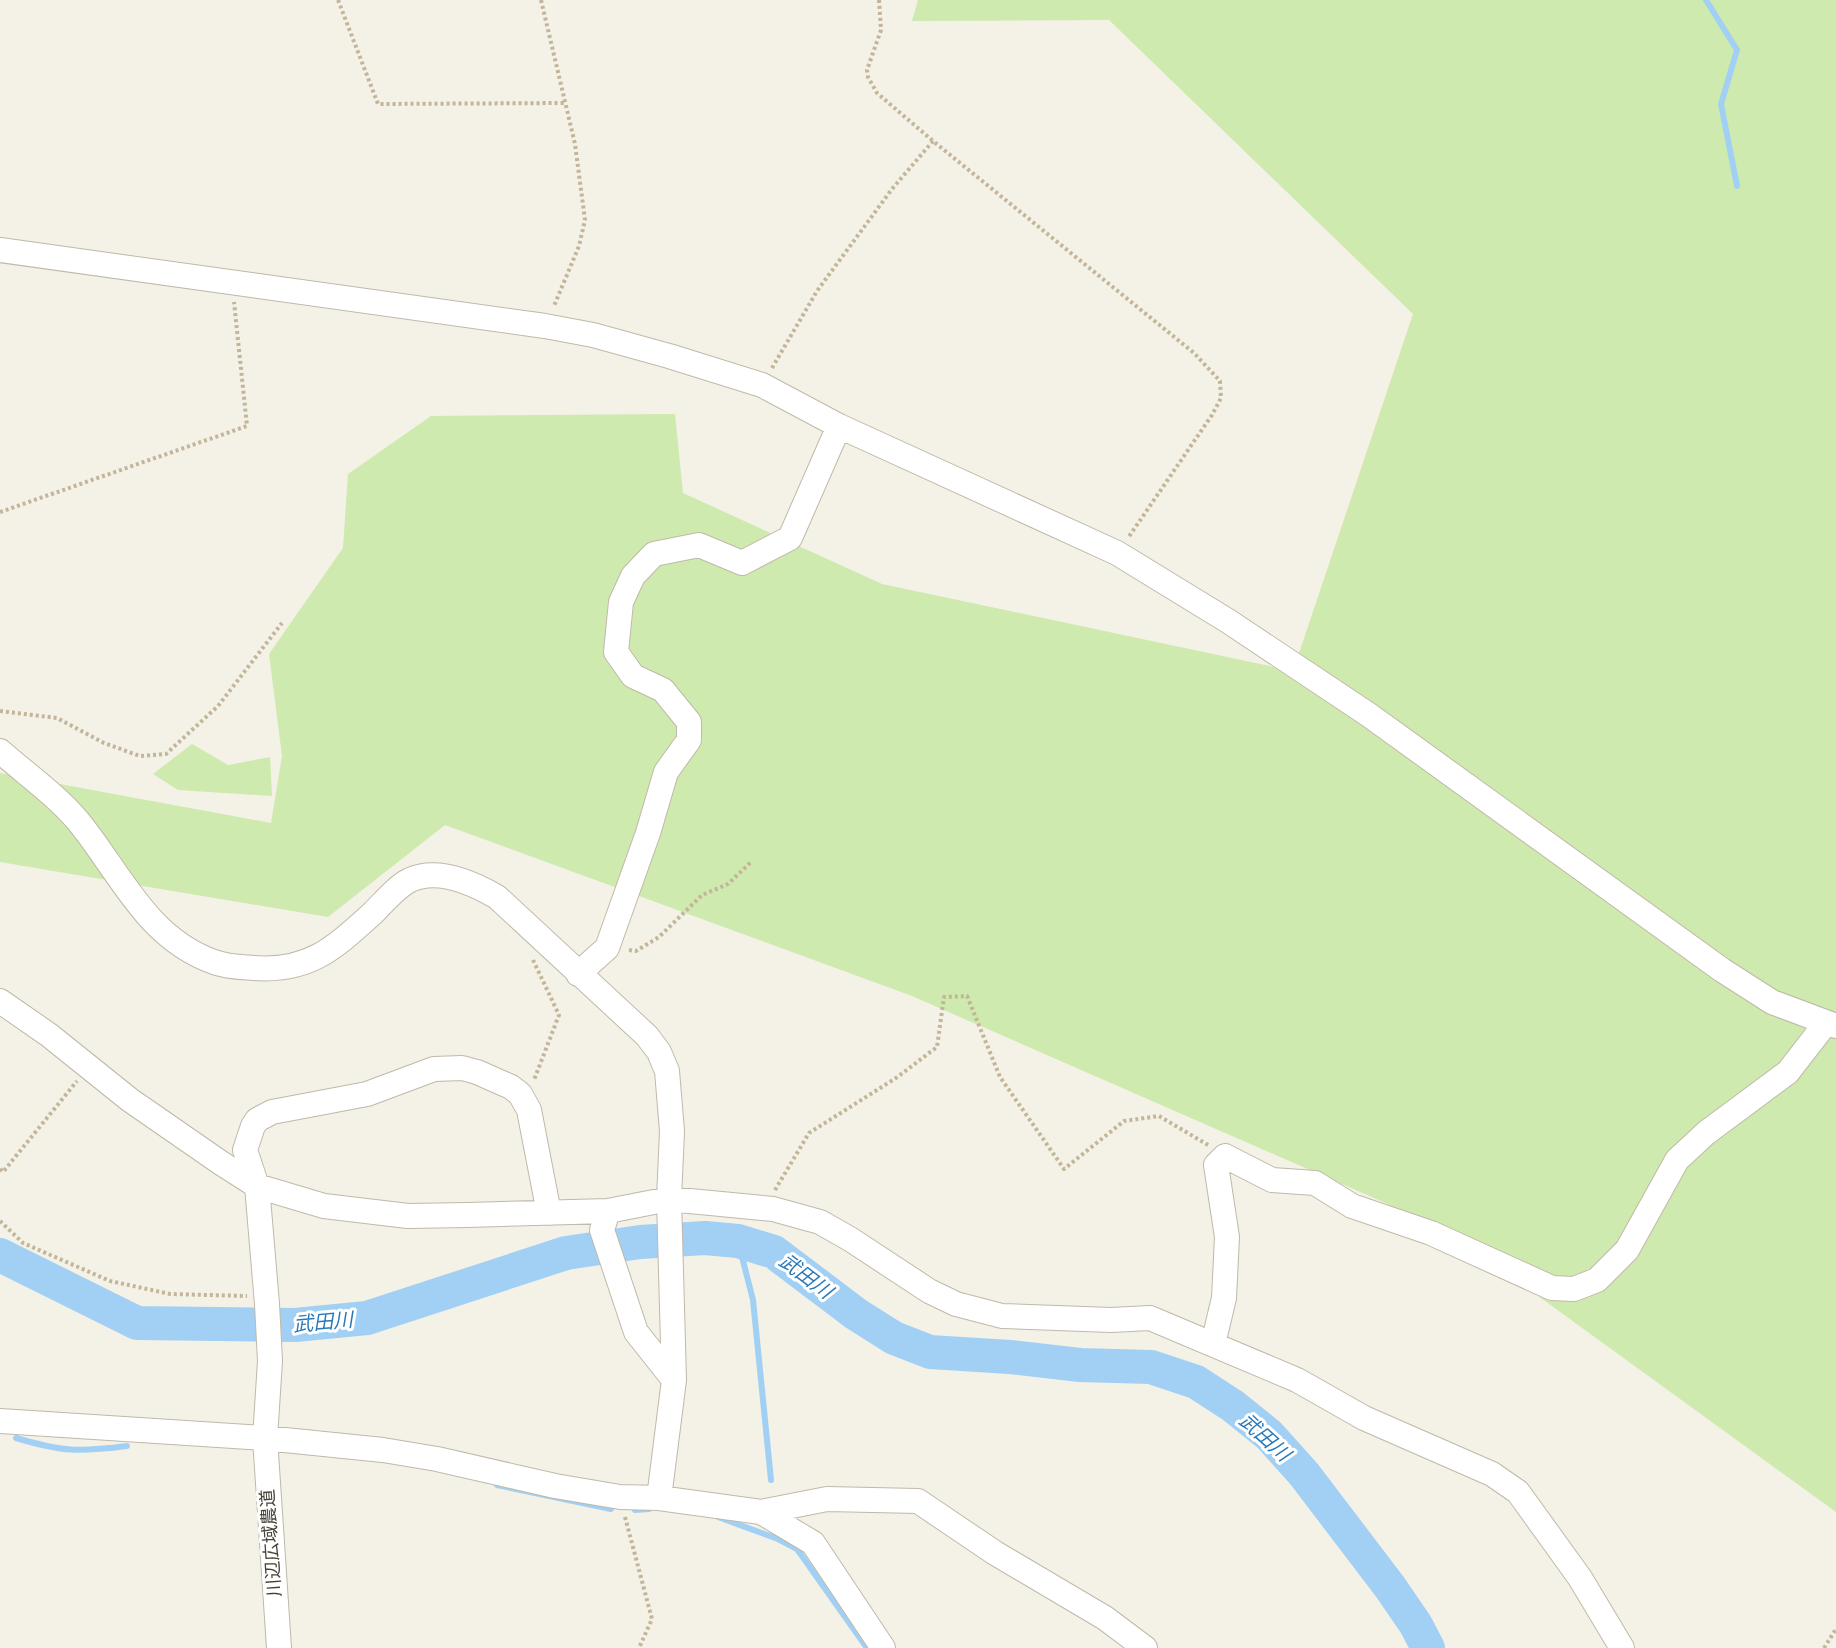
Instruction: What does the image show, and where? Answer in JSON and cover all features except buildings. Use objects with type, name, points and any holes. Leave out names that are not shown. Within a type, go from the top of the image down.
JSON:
[{"type":"street","points":[[0,250],[545,326],[592,335],[762,385],[839,426],[1117,553],[1228,621],[1369,715],[1722,970],[1772,1002],[1831,1025],[1788,1072],[1706,1133],[1677,1160],[1627,1250],[1597,1280],[1574,1289],[1564,1290],[1533,1281],[1431,1233],[1353,1206],[1316,1183],[1272,1180],[1225,1156],[1216,1165],[1227,1237],[1224,1298],[1213,1344]]},
{"type":"street","points":[[578,975],[607,948],[648,833],[666,772],[689,740],[689,722],[670,698],[663,690],[633,676],[616,652],[621,602],[633,576],[654,554],[699,545],[742,563],[790,538],[839,426]]},
{"type":"street","points":[[0,751],[56,796],[77,820],[129,895],[166,935],[214,962],[271,970],[296,967],[313,961],[340,944],[411,880],[439,876],[475,885],[496,897],[578,975],[647,1036],[659,1052],[668,1071],[672,1131],[669,1208],[674,1380],[659,1498]]},
{"type":"street","points":[[0,1001],[188,1142],[257,1186],[324,1206],[408,1216],[549,1213],[605,1220],[669,1208],[764,1209],[791,1213],[820,1222],[929,1291],[956,1304],[1002,1316],[1111,1320],[1150,1318],[1298,1380],[1364,1418],[1492,1474],[1518,1492],[1580,1578],[1622,1648]]},
{"type":"street","name":"川辺広域農道","points":[[279,1648],[265,1438],[270,1360],[266,1301],[257,1186],[245,1150],[257,1120],[272,1112],[367,1094],[422,1072],[447,1067],[462,1068],[496,1080],[511,1087],[522,1098]]},
{"type":"street","points":[[522,1098],[529,1110],[549,1213]]},
{"type":"street","points":[[605,1220],[617,1276],[636,1332],[674,1380]]},
{"type":"street","points":[[0,1421],[265,1438],[394,1451],[555,1486],[620,1497],[659,1498],[761,1512],[827,1499],[918,1501],[995,1553],[1105,1618],[1142,1648]]},
{"type":"street","points":[[761,1512],[813,1544],[882,1648]]},
{"type":"path","points":[[338,0],[378,104],[565,103]]},
{"type":"path","points":[[541,0],[575,144],[585,220],[579,246],[545,326]]},
{"type":"path","points":[[879,0],[881,30],[867,70],[868,77],[877,93],[1194,353],[1220,381],[1221,398],[1212,415],[1148,512],[1117,553]]},
{"type":"path","points":[[762,385],[817,291],[892,189],[933,141]]},
{"type":"path","points":[[0,512],[247,426],[232,282]]},
{"type":"path","points":[[0,711],[57,718],[104,743],[140,756],[166,754],[218,706],[282,623]]},
{"type":"path","points":[[607,948],[636,951],[659,937],[702,895],[728,884],[752,861]]},
{"type":"path","points":[[522,1098],[533,1083],[559,1015],[528,950]]},
{"type":"path","points":[[764,1209],[809,1133],[896,1078],[937,1047],[944,997],[967,996],[1000,1077],[1064,1169],[1124,1121],[1159,1116],[1225,1156]]},
{"type":"path","points":[[1,1172],[89,1067]]},
{"type":"path","points":[[0,1221],[23,1243],[110,1281],[170,1294],[266,1301]]},
{"type":"path","points":[[620,1497],[652,1619],[639,1648]]},
{"type":"path","points":[[1824,1648],[1836,1629]]},
{"type":"green space","points":[[918,0],[1836,0],[1836,1512],[1447,1230],[912,996],[445,825],[328,917],[0,862],[0,773],[271,823],[282,756],[269,654],[343,548],[348,474],[431,416],[675,414],[683,493],[882,584],[1293,671],[1413,314],[1109,20],[912,21]]},
{"type":"green space","points":[[192,744],[228,765],[270,757],[272,796],[178,790],[153,774]]},
{"type":"waterway","points":[[1706,0],[1737,50],[1721,104],[1737,186]]},
{"type":"waterway","name":"武田川","points":[[0,1255],[137,1323],[295,1325],[367,1318],[566,1253],[640,1242],[705,1238],[738,1241],[774,1252],[856,1314],[894,1338],[930,1352],[1010,1357],[1080,1365],[1151,1367],[1196,1382],[1233,1406],[1269,1435],[1304,1474],[1390,1587],[1416,1625],[1428,1648]]},
{"type":"waterway","points":[[738,1241],[753,1300],[771,1480]]},
{"type":"waterway","points":[[16,1438],[71,1450],[127,1446]]},
{"type":"waterway","points":[[497,1485],[611,1509]]},
{"type":"waterway","points":[[635,1510],[649,1509]]},
{"type":"waterway","points":[[718,1517],[778,1539],[797,1549],[867,1648]]}]
